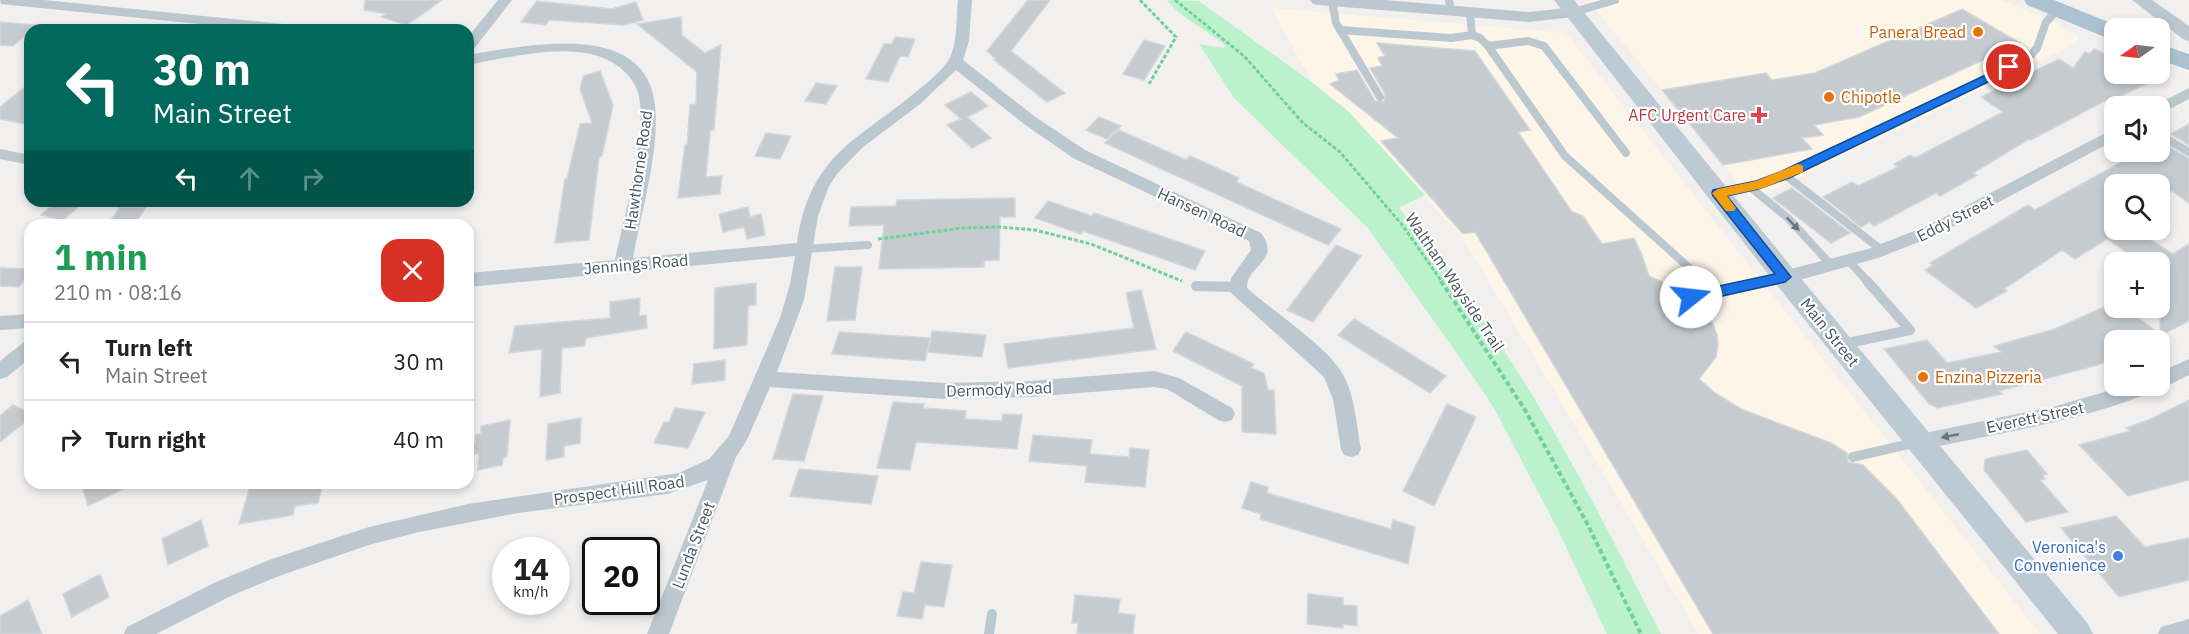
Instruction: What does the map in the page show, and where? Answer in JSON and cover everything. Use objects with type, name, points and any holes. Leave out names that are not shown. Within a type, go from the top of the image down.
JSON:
[{"type":"main road","points":[[2036,0],[2104,28]]},
{"type":"main road","name":"Main Street","points":[[1569,6],[1840,345],[2077,634]]},
{"type":"main road","points":[[2170,55],[2189,63]]},
{"type":"street","points":[[1,0],[243,24]]},
{"type":"street","points":[[474,39],[505,0]]},
{"type":"street","name":"Prospect Hill Road","points":[[135,634],[211,596],[330,549],[391,531],[516,504],[667,485],[702,474],[727,456],[737,440],[764,379],[795,300],[809,215],[817,193],[830,170],[865,136],[930,89],[955,61],[960,52],[965,0]]},
{"type":"street","points":[[1328,0],[1450,6],[1470,13],[1534,18],[1569,6]]},
{"type":"street","points":[[2141,0],[2189,35]]},
{"type":"street","name":"Hawthorne Road","points":[[474,59],[529,49],[580,47],[604,52],[624,63],[637,75],[646,93],[647,131],[623,265]]},
{"type":"street","name":"Hansen Road","points":[[955,61],[1029,120],[1079,154],[1255,237],[1260,244],[1260,251],[1239,279],[1237,287]]},
{"type":"street","points":[[2170,103],[2189,93]]},
{"type":"street","name":"Eddy Street","points":[[1785,277],[1883,251],[1933,230],[2104,139]]},
{"type":"street","points":[[0,154],[24,159]]},
{"type":"street","name":"Jennings Road","points":[[474,279],[803,249]]},
{"type":"street","points":[[1237,287],[1241,294],[1303,345],[1332,373],[1343,399],[1351,449]]},
{"type":"street","points":[[0,323],[24,321]]},
{"type":"street","points":[[0,372],[24,352]]},
{"type":"street","points":[[2170,376],[2189,366]]},
{"type":"street","name":"Dermody Road","points":[[764,379],[907,390],[953,391],[1030,389],[1154,379],[1172,384],[1225,414]]},
{"type":"street","name":"Everett Street","points":[[1920,442],[2056,414],[2116,396]]},
{"type":"street","name":"Lunda Street","points":[[658,634],[727,456]]},
{"type":"street","points":[[2169,634],[2189,629]]},
{"type":"lane","points":[[1328,0],[1340,30],[1380,96]]},
{"type":"lane","points":[[1569,6],[1615,0]]},
{"type":"lane","points":[[1718,193],[1750,187],[1785,175],[2033,55],[2038,49],[2041,31],[2047,20],[2058,9]]},
{"type":"lane","points":[[1470,13],[1472,35]]},
{"type":"lane","points":[[1340,30],[1438,38],[1472,35],[1480,38],[1488,46],[1564,156],[1714,291]]},
{"type":"lane","points":[[1488,46],[1528,41],[1544,46],[1626,153]]},
{"type":"lane","points":[[2170,141],[2189,152]]},
{"type":"lane","points":[[1785,175],[1883,251]]},
{"type":"lane","points":[[1750,187],[1788,218],[1831,266]]},
{"type":"lane","points":[[803,249],[868,245]]},
{"type":"lane","points":[[1840,345],[1910,330],[1850,261]]},
{"type":"lane","points":[[1691,297],[1785,277]]},
{"type":"lane","points":[[1196,286],[1237,287]]},
{"type":"lane","points":[[1853,457],[1920,442]]},
{"type":"lane","points":[[989,634],[992,614]]},
{"type":"path","points":[[1140,0],[1176,37],[1149,84]]},
{"type":"path","name":"Waltham Wayside Trail","points":[[1175,0],[1244,56],[1303,123],[1334,148],[1356,170],[1403,226],[1525,410],[1588,525],[1641,634]]},
{"type":"path","points":[[868,245],[889,236],[937,230],[969,228],[1035,230],[1064,236],[1196,286]]},
{"type":"shaded area","points":[[1588,0],[2002,0],[2059,24],[2058,27],[2078,36],[2079,42],[1752,200]]},
{"type":"shaded area","points":[[1271,8],[1556,32],[1569,37],[2040,634],[1699,634],[1464,240],[1349,112],[1313,83]]},
{"type":"green space","points":[[1167,0],[1199,1],[1313,83],[1349,112],[1425,195],[1399,208],[1480,315],[1510,359],[1578,475],[1661,634],[1607,634],[1557,528],[1494,408],[1479,385],[1368,228],[1234,98],[1199,44],[1223,48],[1226,46],[1180,13]]},
{"type":"building","points":[[365,0],[442,0],[408,24],[381,17],[386,14],[364,10]]},
{"type":"building","points":[[1028,0],[1050,0],[1011,51],[1065,93],[1047,102],[994,60],[996,59],[987,51]]},
{"type":"building","points":[[537,1],[612,9],[636,2],[643,20],[624,25],[549,20],[546,25],[521,22]]},
{"type":"building","points":[[1962,9],[2020,43],[1859,117],[1814,125],[1823,135],[1802,138],[1812,149],[1723,165],[1662,90],[1766,73],[1772,80],[1815,73]]},
{"type":"building","points":[[681,17],[682,35],[705,53],[721,45],[714,130],[710,131],[706,177],[722,176],[720,194],[678,198],[685,145],[687,145],[690,105],[696,104],[697,72],[637,24]]},
{"type":"building","points":[[0,22],[25,24],[24,36],[13,46],[0,45]]},
{"type":"building","points":[[895,37],[915,39],[908,57],[900,56],[888,82],[866,79],[884,44],[892,44]]},
{"type":"building","points":[[1144,40],[1165,46],[1144,80],[1123,74]]},
{"type":"building","points":[[1377,43],[1475,51],[1530,130],[1518,132],[1572,212],[1583,216],[1602,244],[1634,238],[1649,276],[1684,292],[1686,303],[1698,304],[1710,317],[1717,335],[1716,357],[1699,379],[1715,393],[1741,409],[1831,443],[1847,453],[1848,462],[1863,465],[1896,498],[1999,634],[1713,634],[1475,232],[1463,234],[1381,141],[1398,138],[1330,84],[1339,80],[1336,74],[1357,70],[1375,101],[1384,102],[1385,94],[1370,68],[1382,66],[1378,58],[1385,56]]},
{"type":"building","points":[[2094,49],[2104,53],[2104,84],[2146,84],[2121,96],[2104,96],[2104,101],[2029,139],[1973,173],[1977,175],[1940,196],[1936,193],[1874,226],[1869,222],[1861,227],[1823,197],[1852,182],[1858,186],[1898,167],[1894,164],[1910,155],[1915,158],[2003,112],[1981,97],[2059,59],[2073,68],[2085,52],[2090,54]]},
{"type":"building","points":[[600,71],[613,105],[602,156],[599,157],[589,240],[555,243],[565,179],[567,179],[580,124],[592,123],[580,89],[583,76]]},
{"type":"building","points":[[816,83],[837,86],[826,104],[805,101]]},
{"type":"building","points":[[24,88],[24,124],[0,119],[0,107]]},
{"type":"building","points":[[971,92],[988,106],[967,117],[991,138],[972,148],[947,125],[961,119],[945,105]]},
{"type":"building","points":[[1099,117],[1121,126],[1107,139],[1086,130]]},
{"type":"building","points":[[2189,124],[2189,145],[2171,134]]},
{"type":"building","points":[[1119,130],[1186,160],[1190,156],[1239,178],[1236,182],[1341,229],[1328,245],[1105,143]]},
{"type":"building","points":[[766,133],[791,136],[780,159],[755,156]]},
{"type":"building","points":[[2170,148],[2189,158],[2189,203],[2172,191],[2170,192],[2170,174],[2104,174],[2105,240],[2075,259],[2062,250],[2004,289],[2007,291],[1976,308],[1925,270],[1933,265],[1930,263],[2028,205],[2035,210],[2121,162],[2170,162]]},
{"type":"building","points":[[1792,188],[1850,233],[1831,243],[1773,198]]},
{"type":"building","points":[[1015,198],[1015,217],[1000,217],[999,260],[984,261],[984,267],[879,269],[884,225],[849,226],[851,207],[896,206],[897,200]]},
{"type":"building","points":[[1048,201],[1092,216],[1094,213],[1205,251],[1195,270],[1083,231],[1081,234],[1035,218]]},
{"type":"building","points":[[50,207],[78,207],[64,219],[41,215]]},
{"type":"building","points":[[120,207],[146,207],[138,219],[112,219]]},
{"type":"building","points":[[748,207],[750,217],[761,214],[765,235],[747,239],[744,227],[723,232],[719,214]]},
{"type":"building","points":[[2108,240],[2151,240],[2170,252],[2126,252]]},
{"type":"building","points":[[2189,244],[2189,321],[2170,330],[2160,330],[2160,318],[2170,318],[2170,252],[2173,254]]},
{"type":"building","points":[[1336,245],[1361,256],[1313,322],[1287,310]]},
{"type":"building","points":[[835,267],[862,267],[855,320],[827,321]]},
{"type":"building","points":[[0,268],[24,269],[24,280],[19,287],[0,286]]},
{"type":"building","points":[[756,283],[756,305],[748,306],[747,345],[714,349],[715,288]]},
{"type":"building","points":[[1141,290],[1156,349],[1008,368],[1004,344],[1134,328],[1126,293]]},
{"type":"building","points":[[640,298],[639,316],[646,315],[647,328],[586,338],[584,346],[562,348],[560,393],[540,397],[542,349],[509,353],[515,326],[610,318],[610,302]]},
{"type":"building","points":[[2104,307],[2104,318],[2138,318],[2155,330],[2104,330],[2104,362],[2098,365],[1999,391],[2002,394],[1938,408],[1929,404],[1884,349],[1927,340],[1947,363],[2001,352],[1994,346],[2055,329]]},
{"type":"building","points":[[1354,319],[1446,376],[1430,393],[1338,335]]},
{"type":"building","points":[[932,331],[986,335],[982,357],[928,352]]},
{"type":"building","points":[[839,332],[930,338],[925,361],[832,354]]},
{"type":"building","points":[[1186,332],[1254,364],[1251,368],[1264,373],[1268,390],[1274,390],[1276,434],[1242,432],[1242,386],[1173,351]]},
{"type":"building","points":[[725,360],[725,380],[692,384],[694,364]]},
{"type":"building","points":[[793,394],[823,396],[804,461],[773,459]]},
{"type":"building","points":[[2189,400],[2189,480],[2128,496],[2079,445],[2130,431],[2126,428],[2151,419]]},
{"type":"building","points":[[893,402],[924,404],[923,408],[966,411],[965,419],[1002,421],[1003,414],[1022,415],[1017,449],[916,442],[910,470],[877,468]]},
{"type":"building","points":[[1447,404],[1476,417],[1434,506],[1403,491]]},
{"type":"building","points":[[13,405],[24,410],[24,423],[0,442],[0,416]]},
{"type":"building","points":[[675,408],[705,412],[688,448],[654,443],[664,422],[669,422]]},
{"type":"building","points":[[581,418],[580,443],[564,446],[564,457],[546,460],[548,424]]},
{"type":"building","points":[[510,420],[507,457],[503,458],[502,465],[478,470],[479,453],[474,454],[476,435],[481,434],[481,426]]},
{"type":"building","points":[[1033,435],[1092,440],[1090,454],[1129,457],[1130,448],[1149,450],[1145,487],[1085,482],[1087,466],[1029,461]]},
{"type":"building","points":[[2027,450],[2047,474],[2042,475],[2045,479],[2040,480],[2068,512],[2026,522],[1984,470],[1985,459]]},
{"type":"building","points":[[799,469],[878,476],[871,504],[790,496]]},
{"type":"building","points":[[1251,482],[1268,487],[1267,493],[1391,529],[1393,520],[1415,527],[1408,564],[1260,519],[1261,514],[1242,508]]},
{"type":"building","points":[[83,489],[123,489],[88,506]]},
{"type":"building","points":[[249,489],[322,489],[318,503],[295,506],[293,515],[239,524]]},
{"type":"building","name":"Veronica's Convenience","points":[[2116,516],[2145,547],[2189,538],[2189,580],[2119,597],[2061,528]]},
{"type":"building","points":[[201,520],[208,546],[168,565],[162,539]]},
{"type":"building","points":[[921,562],[952,565],[944,607],[925,605],[922,619],[897,616],[903,592],[914,593]]},
{"type":"building","points":[[100,574],[109,597],[72,617],[63,594]]},
{"type":"building","points":[[1308,594],[1343,598],[1343,605],[1357,606],[1357,626],[1343,624],[1343,628],[1307,624]]},
{"type":"building","points":[[1075,595],[1120,599],[1118,613],[1135,615],[1133,634],[1077,634],[1078,623],[1072,623]]},
{"type":"building","points":[[28,600],[42,634],[0,634],[0,616]]},
{"type":"slow traffic","points":[[1730,208],[1718,193],[1758,185],[1798,169]]},
{"type":"place","name":"Panera Bread","points":[[1978,32]]},
{"type":"place","name":"Chipotle","points":[[1829,97]]},
{"type":"place","name":"AFC Urgent Care","points":[[1759,115]]},
{"type":"place","name":"Enzina Pizzeria","points":[[1923,377]]},
{"type":"place","name":"Veronica's Convenience","points":[[2118,556]]},
{"type":"route","points":[[1691,297],[1785,277],[1718,193],[1758,185],[1785,175],[2009,67]]}]
